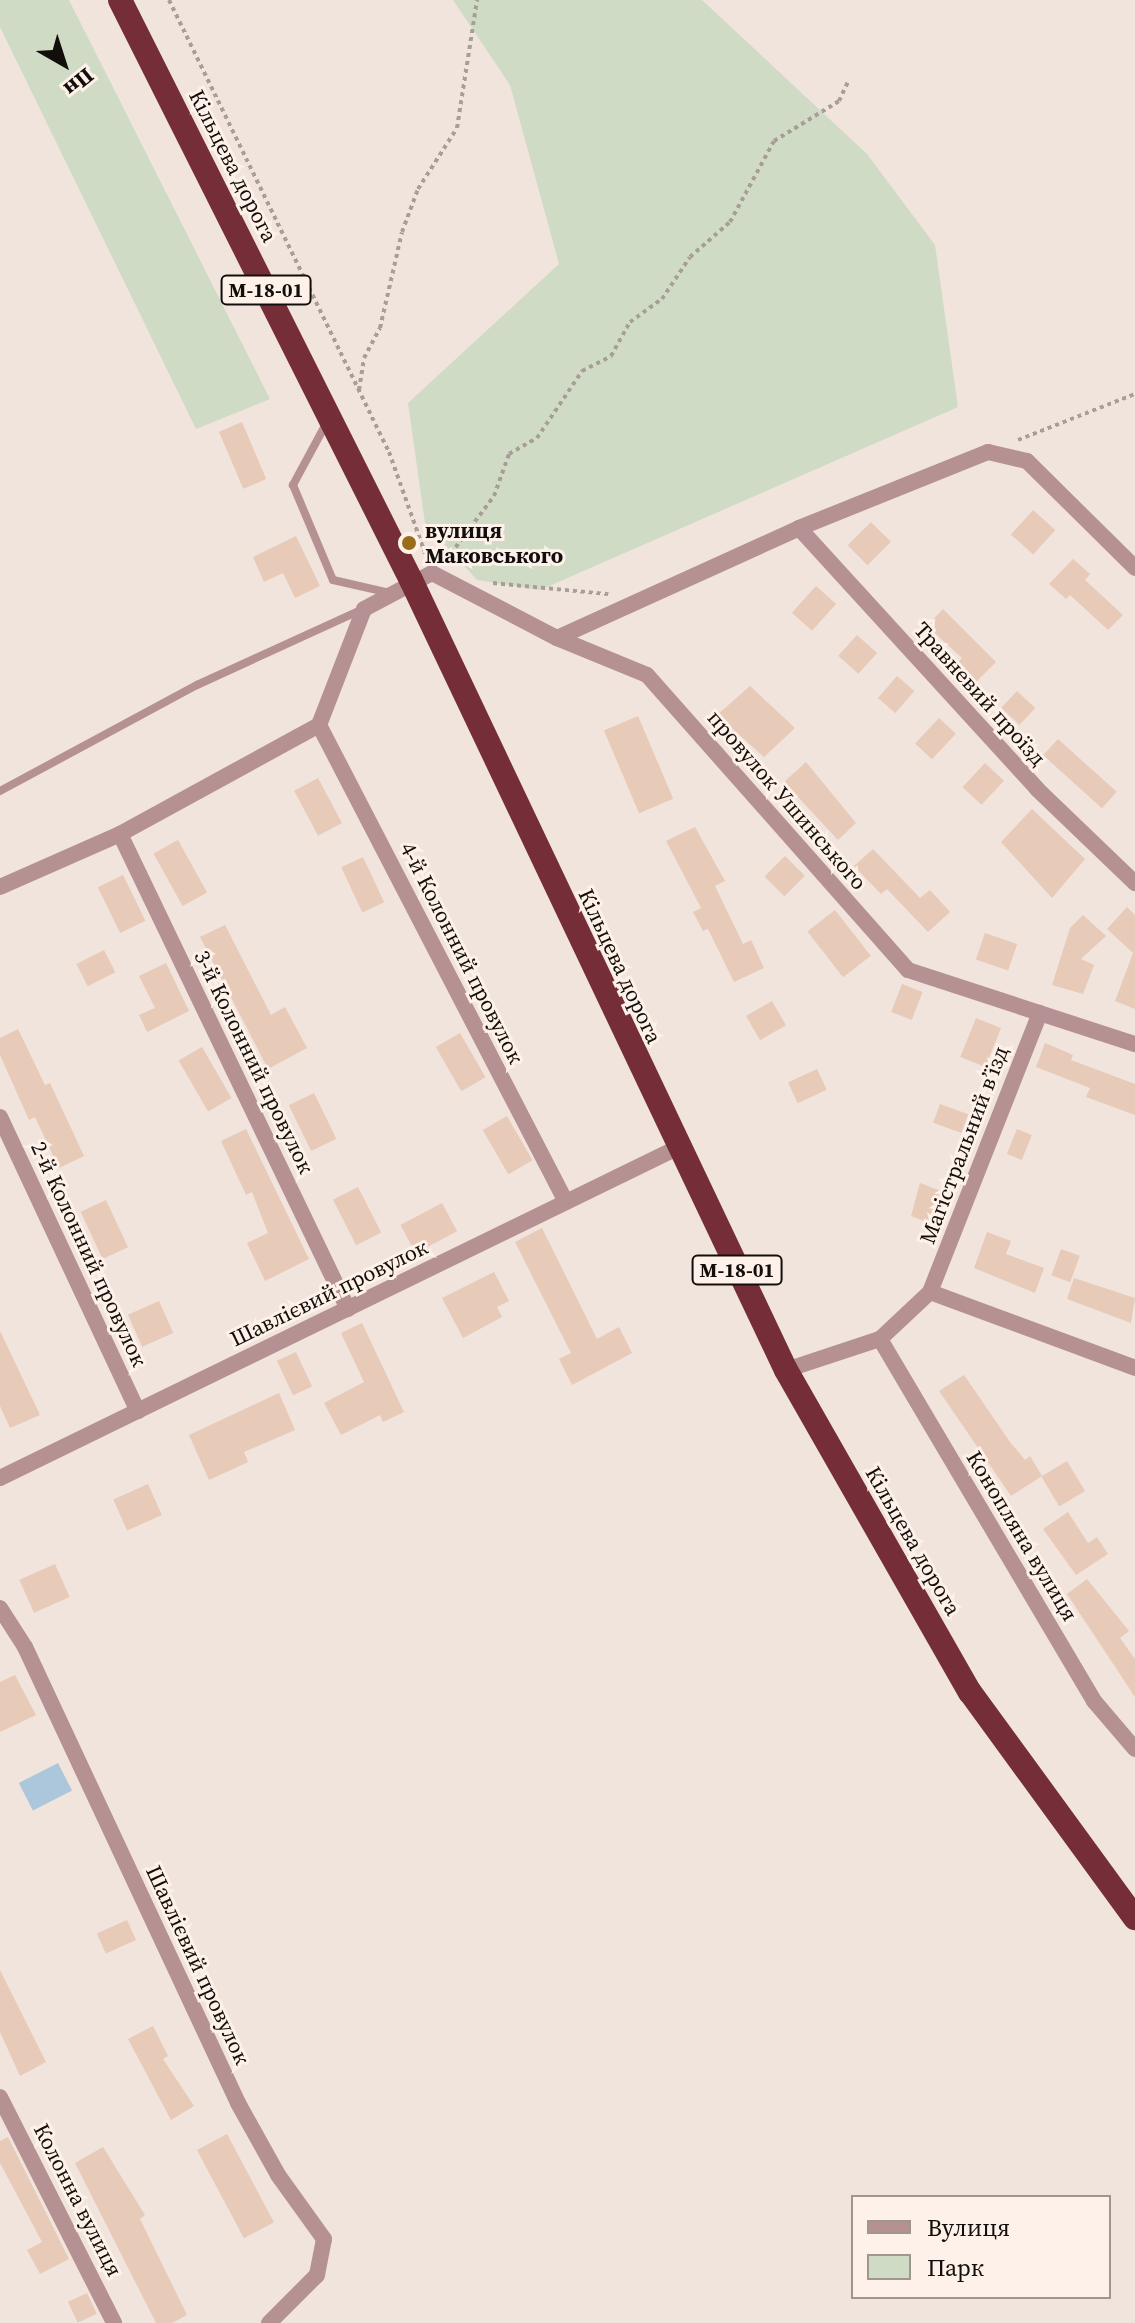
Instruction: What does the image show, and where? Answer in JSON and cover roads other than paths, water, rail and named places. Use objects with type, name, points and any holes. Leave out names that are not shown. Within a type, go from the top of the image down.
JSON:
[{"type":"highway","name":"Кільцева дорога","points":[[120,0],[330,418],[421,577],[677,1148],[786,1370],[970,1692],[1135,1918]]},
{"type":"street","points":[[557,638],[799,528],[988,452],[1027,461],[1135,568]]},
{"type":"street","name":"Травневий проїзд","points":[[799,528],[1037,789],[1135,883]]},
{"type":"street","name":"провулок Ушинського","points":[[421,577],[466,591],[557,638],[647,675],[908,970],[1135,1044]]},
{"type":"street","points":[[0,887],[120,834],[319,725],[364,609],[421,577]]},
{"type":"street","name":"4-й Колонний провулок","points":[[319,725],[566,1202]]},
{"type":"street","name":"3-й Колонний провулок","points":[[120,834],[348,1309]]},
{"type":"street","name":"Магістральний в’їзд","points":[[930,1292],[1040,1013]]},
{"type":"street","name":"2-й Колонний провулок","points":[[0,1117],[138,1411]]},
{"type":"street","name":"Шавлієвий провулок","points":[[0,1478],[677,1148]]},
{"type":"street","points":[[786,1370],[880,1339],[930,1292],[1135,1368]]},
{"type":"street","name":"Конопляна вулиця","points":[[880,1339],[1094,1701],[1135,1749]]},
{"type":"street","name":"Шавлієвий провулок","points":[[0,1608],[25,1647],[238,2103],[278,2175],[324,2239],[317,2275],[269,2323]]},
{"type":"street","name":"Колонна вулиця","points":[[0,2097],[114,2323]]},
{"type":"lane","points":[[330,418],[293,485],[333,580],[390,593]]},
{"type":"lane","points":[[0,791],[197,685],[364,609]]},
{"type":"water","points":[[58,1763],[72,1791],[33,1811],[19,1783]]},
{"type":"place","name":"вулиця Маковського","points":[[409,543]]}]
